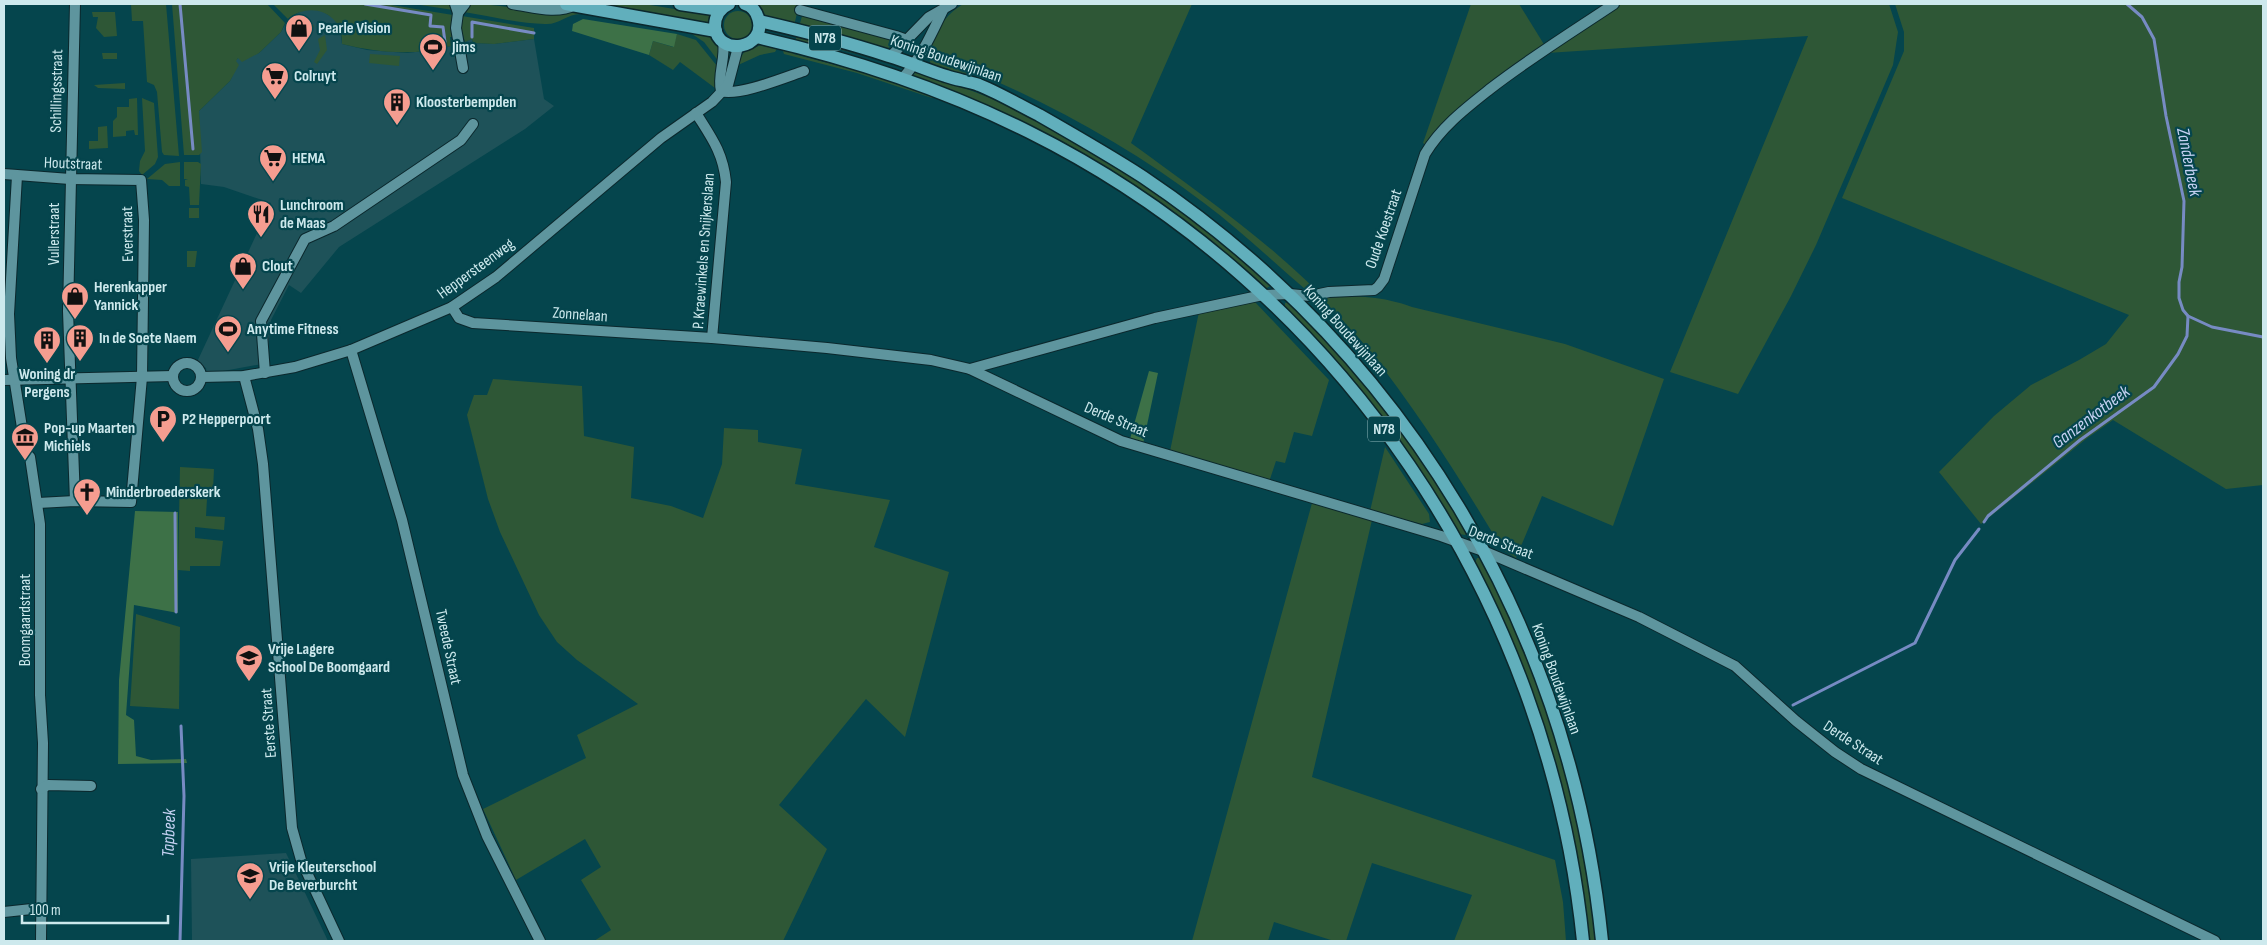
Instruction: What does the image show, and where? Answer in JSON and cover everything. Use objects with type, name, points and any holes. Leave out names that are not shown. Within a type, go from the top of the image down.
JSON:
[{"type":"main road","points":[[571,4],[702,27],[738,47],[751,42],[756,37],[759,21],[754,10],[745,4]]},
{"type":"main road","points":[[680,4],[725,7]]},
{"type":"main road","points":[[719,36],[716,16],[725,7]]},
{"type":"main road","name":"Koning Boudewijnlaan","points":[[759,21],[891,56],[985,88],[1098,148],[1180,202],[1231,242],[1290,294],[1334,340],[1406,427],[1448,489],[1486,552],[1548,695],[1571,772],[1587,841],[1602,941]]},
{"type":"main road","name":"Koning Boudewijnlaan","points":[[756,37],[790,45],[902,79],[988,112],[1031,132],[1089,164],[1184,228],[1263,295],[1308,339],[1355,392],[1394,441],[1430,494],[1458,542],[1489,602],[1530,701],[1548,758],[1570,852],[1582,941]]},
{"type":"street","name":"Schillingsstraat","points":[[70,179],[74,4]]},
{"type":"street","points":[[463,68],[456,28],[457,9],[465,4]]},
{"type":"street","points":[[512,4],[558,10],[571,4]]},
{"type":"street","points":[[891,56],[929,17],[952,4]]},
{"type":"street","name":"Oude Koestraat","points":[[970,369],[1155,318],[1263,295],[1290,294],[1310,296],[1329,292],[1374,290],[1384,279],[1425,154],[1433,140],[1473,102],[1525,62],[1614,4]]},
{"type":"street","points":[[800,10],[907,40]]},
{"type":"street","points":[[902,79],[915,65],[942,10]]},
{"type":"street","points":[[719,36],[724,57],[720,81],[721,91],[738,92],[804,71]]},
{"type":"street","name":"Heppersteenweg","points":[[201,377],[244,376],[295,367],[351,350],[452,307],[496,276],[661,138],[712,102],[729,83],[738,47]]},
{"type":"street","name":"P. Kraewinkels en Snijkerslaan","points":[[696,113],[720,150],[725,166],[726,182],[712,338]]},
{"type":"street","points":[[265,373],[260,328],[262,317],[305,239],[321,234],[462,140],[473,124]]},
{"type":"street","name":"Houtstraat","points":[[4,174],[70,179],[141,180]]},
{"type":"street","name":"Boomgaardstraat","points":[[17,176],[9,314],[9,380],[26,453],[30,457],[38,503],[40,534],[40,695],[43,743],[41,789],[41,941]]},
{"type":"street","name":"Vullerstraat","points":[[70,179],[68,311],[75,501]]},
{"type":"street","name":"Everstraat","points":[[75,501],[131,502],[142,377],[144,220],[141,180]]},
{"type":"street","name":"Zonnelaan","points":[[452,307],[459,318],[473,323],[712,338]]},
{"type":"street","name":"Derde Straat","points":[[712,338],[931,360],[970,369],[1121,441],[1486,552],[1639,616],[1735,666],[1796,721],[1835,752],[1861,769],[2215,941]]},
{"type":"street","name":"Tweede Straat","points":[[351,350],[409,547],[463,775],[487,836],[540,941]]},
{"type":"street","points":[[189,363],[197,367],[201,377],[197,388],[188,392],[178,388],[174,383],[173,376],[179,366],[189,363]]},
{"type":"street","points":[[9,380],[173,376]]},
{"type":"street","name":"Eerste Straat","points":[[244,376],[258,430],[263,464],[292,828],[301,860],[339,941]]},
{"type":"street","points":[[38,503],[75,501]]},
{"type":"street","points":[[41,789],[48,786],[91,786]]},
{"type":"street","points":[[4,912],[41,908]]},
{"type":"shaded area","points":[[311,9],[322,11],[335,19],[340,28],[342,44],[367,50],[407,53],[441,49],[472,39],[473,43],[494,44],[534,39],[544,99],[554,106],[525,129],[339,247],[301,293],[289,285],[271,320],[267,363],[207,374],[206,368],[197,362],[271,203],[224,187],[201,184],[199,111],[230,81],[236,68],[235,61],[238,58],[245,58],[259,53],[281,32],[288,19],[301,11]]},
{"type":"shaded area","name":"Vrije Kleuterschool De Beverburcht","points":[[286,853],[328,941],[192,941],[191,859]]},
{"type":"green space","points":[[131,4],[166,4],[179,156],[164,155],[162,152],[157,92],[154,85],[147,82],[143,21],[132,21]]},
{"type":"green space","points":[[172,4],[267,4],[285,23],[281,32],[259,53],[242,62],[238,58],[236,61],[239,65],[230,81],[199,111],[202,152],[199,155],[184,155]]},
{"type":"green space","points":[[273,4],[385,4],[453,15],[452,37],[450,37],[451,46],[424,51],[396,52],[369,50],[342,44],[341,33],[331,17],[324,13],[306,11],[288,19]]},
{"type":"green space","points":[[414,4],[450,4],[453,10]]},
{"type":"green space","points":[[471,4],[547,11],[572,10],[710,34],[719,48],[719,62],[704,42],[689,32],[582,14],[572,15],[550,24],[525,23],[464,12]]},
{"type":"green space","points":[[588,4],[644,4],[711,15],[709,24]]},
{"type":"green space","points":[[755,4],[796,4],[797,13],[794,26],[769,19]]},
{"type":"green space","points":[[963,4],[1192,4],[1131,143],[1270,248],[1313,287],[1305,289],[1217,213],[1143,160],[1078,122],[1011,88],[943,59],[930,49],[942,23]]},
{"type":"green space","points":[[1471,4],[1519,4],[1545,46],[1427,146],[1423,143]]},
{"type":"green space","points":[[1621,4],[1889,4],[1898,32],[1893,65],[1816,245],[1791,296],[1738,394],[1670,372],[1808,36],[1547,53]]},
{"type":"green space","points":[[1895,4],[2263,4],[2263,485],[2226,489],[2113,420],[2086,439],[1981,524],[1939,472],[1994,416],[2031,385],[2106,344],[2129,315],[1842,198],[1904,51],[1904,32]]},
{"type":"green space","points":[[738,11],[748,15],[752,25],[748,35],[738,39],[728,35],[724,25],[728,15]]},
{"type":"green space","points":[[92,12],[115,12],[117,36],[104,37],[96,28],[98,17],[93,17]]},
{"type":"green space","points":[[462,16],[534,28],[534,39],[494,44],[473,43],[472,39],[465,42],[461,28]]},
{"type":"green space","points":[[802,16],[891,39],[892,45],[886,50],[799,27]]},
{"type":"green space","points":[[583,19],[677,34],[674,47],[653,41],[649,55],[572,31],[573,24]]},
{"type":"green space","points":[[305,24],[314,25],[312,33],[299,31],[295,27]]},
{"type":"green space","points":[[677,34],[696,40],[717,66],[719,74],[715,88],[680,62],[673,70],[649,55],[653,41],[673,47]]},
{"type":"green space","points":[[797,34],[895,64],[834,48],[795,43]]},
{"type":"green space","points":[[325,35],[327,50],[317,64],[314,62],[320,50],[318,39]]},
{"type":"green space","points":[[763,44],[778,47],[775,52],[760,55],[736,66],[744,52]]},
{"type":"green space","points":[[782,48],[790,49],[794,54],[873,75],[933,97],[857,73],[784,54]]},
{"type":"green space","points":[[927,52],[938,60],[996,86],[931,65]]},
{"type":"green space","points":[[102,53],[117,53],[117,59],[103,59]]},
{"type":"green space","points":[[370,54],[400,56],[399,66],[369,63]]},
{"type":"green space","points":[[917,70],[988,97],[1040,122],[1127,173],[1205,227],[1270,286],[1265,289],[1184,221],[1097,162],[1035,129],[913,76]]},
{"type":"green space","points":[[125,83],[125,89],[98,88],[94,85]]},
{"type":"green space","points":[[137,98],[138,135],[135,135],[134,130],[126,131],[126,136],[113,137],[113,121],[117,117],[117,107],[129,107],[129,99]]},
{"type":"green space","points":[[142,98],[154,103],[158,157],[155,164],[142,175],[139,171],[140,161],[145,151]]},
{"type":"green space","points":[[107,126],[108,148],[89,149],[89,141],[98,141],[98,127]]},
{"type":"green space","points":[[180,162],[180,186],[169,186],[162,180],[147,179],[165,164]]},
{"type":"green space","points":[[184,162],[198,162],[201,164],[199,205],[190,205],[189,187],[185,186],[185,180],[188,179],[184,179]]},
{"type":"green space","points":[[189,208],[199,208],[199,218],[189,218]]},
{"type":"green space","points":[[187,251],[197,251],[195,267],[187,267]]},
{"type":"green space","points":[[1328,296],[1360,297],[1391,301],[1565,344],[1664,379],[1613,526],[1542,496],[1516,558],[1503,550],[1405,398],[1369,350],[1325,302]]},
{"type":"green space","points":[[1255,302],[1329,380],[1312,436],[1294,432],[1285,463],[1276,461],[1269,482],[1170,451],[1199,312]]},
{"type":"green space","points":[[1288,302],[1353,368],[1418,452],[1467,533],[1465,535],[1459,534],[1421,473],[1357,388],[1285,309],[1285,303]]},
{"type":"green space","points":[[1149,371],[1158,373],[1143,444],[1130,439]]},
{"type":"green space","points":[[493,379],[582,386],[584,436],[634,447],[631,498],[671,506],[703,518],[722,464],[724,428],[758,430],[758,442],[802,449],[795,484],[890,500],[874,547],[949,572],[905,737],[866,699],[779,805],[827,849],[783,941],[594,941],[611,930],[581,880],[601,867],[585,839],[516,880],[483,809],[586,758],[577,735],[638,704],[577,660],[557,642],[539,615],[500,532],[488,499],[467,415],[474,395],[487,395]]},
{"type":"green space","points":[[1385,447],[1429,514],[1430,522],[1422,524],[1370,511]]},
{"type":"green space","points":[[180,467],[214,469],[213,490],[182,487],[182,497],[207,499],[206,516],[225,517],[224,530],[195,527],[195,538],[223,541],[220,566],[190,566],[190,571],[178,570]]},
{"type":"green space","points":[[1312,503],[1372,520],[1312,777],[1555,860],[1563,902],[1566,941],[1454,941],[1472,895],[1372,863],[1346,941],[1334,941],[1274,922],[1268,941],[1192,941]]},
{"type":"green space","points":[[135,511],[178,512],[178,613],[134,605],[126,715],[134,720],[136,756],[151,760],[186,759],[187,763],[118,764],[119,680]]},
{"type":"green space","points":[[1477,558],[1480,558],[1506,610],[1530,664],[1559,748],[1567,776],[1584,858],[1596,941],[1587,941],[1571,841],[1548,747],[1516,656],[1475,563]]},
{"type":"green space","points":[[136,614],[180,627],[179,709],[130,706]]},
{"type":"waterway","points":[[180,4],[193,149]]},
{"type":"waterway","points":[[365,4],[431,15],[430,26],[443,27],[445,42]]},
{"type":"waterway","name":"Zanderbeek","points":[[2127,4],[2142,17],[2154,39],[2166,116],[2184,201],[2182,267],[2179,282],[2179,298],[2183,310],[2188,316],[2212,327],[2263,337]]},
{"type":"waterway","points":[[472,37],[472,22],[534,33]]},
{"type":"waterway","name":"Ganzenkotbeek","points":[[1984,522],[1988,516],[2080,440],[2154,387],[2178,354],[2187,336],[2188,316]]},
{"type":"waterway","name":"Tapbeek","points":[[175,513],[176,612]]},
{"type":"waterway","name":"Ganzenkotbeek","points":[[1793,705],[1915,643],[1955,560],[1979,529]]},
{"type":"waterway","name":"Tapbeek","points":[[180,941],[184,796],[181,726]]},
{"type":"place","name":"Pearle Vision","points":[[299,52]]},
{"type":"place","name":"Jims","points":[[433,71]]},
{"type":"place","name":"Colruyt","points":[[275,100]]},
{"type":"place","name":"Kloosterbempden","points":[[397,126]]},
{"type":"place","name":"HEMA","points":[[273,182]]},
{"type":"place","name":"Lunchroom de Maas","points":[[261,238]]},
{"type":"place","name":"Clout","points":[[243,290]]},
{"type":"place","name":"Herenkapper Yannick","points":[[75,320]]},
{"type":"place","name":"Anytime Fitness","points":[[228,353]]},
{"type":"place","name":"In de Soete Naem","points":[[80,362]]},
{"type":"place","name":"Woning dr Pergens","points":[[47,364]]},
{"type":"place","name":"P2 Hepperpoort","points":[[163,443]]},
{"type":"place","name":"Pop-up Maarten Michiels","points":[[25,461]]},
{"type":"place","name":"Minderbroederskerk","points":[[87,516]]},
{"type":"place","name":"Vrije Lagere School De Boomgaard","points":[[249,682]]},
{"type":"place","name":"Vrije Kleuterschool De Beverburcht","points":[[250,900]]}]
